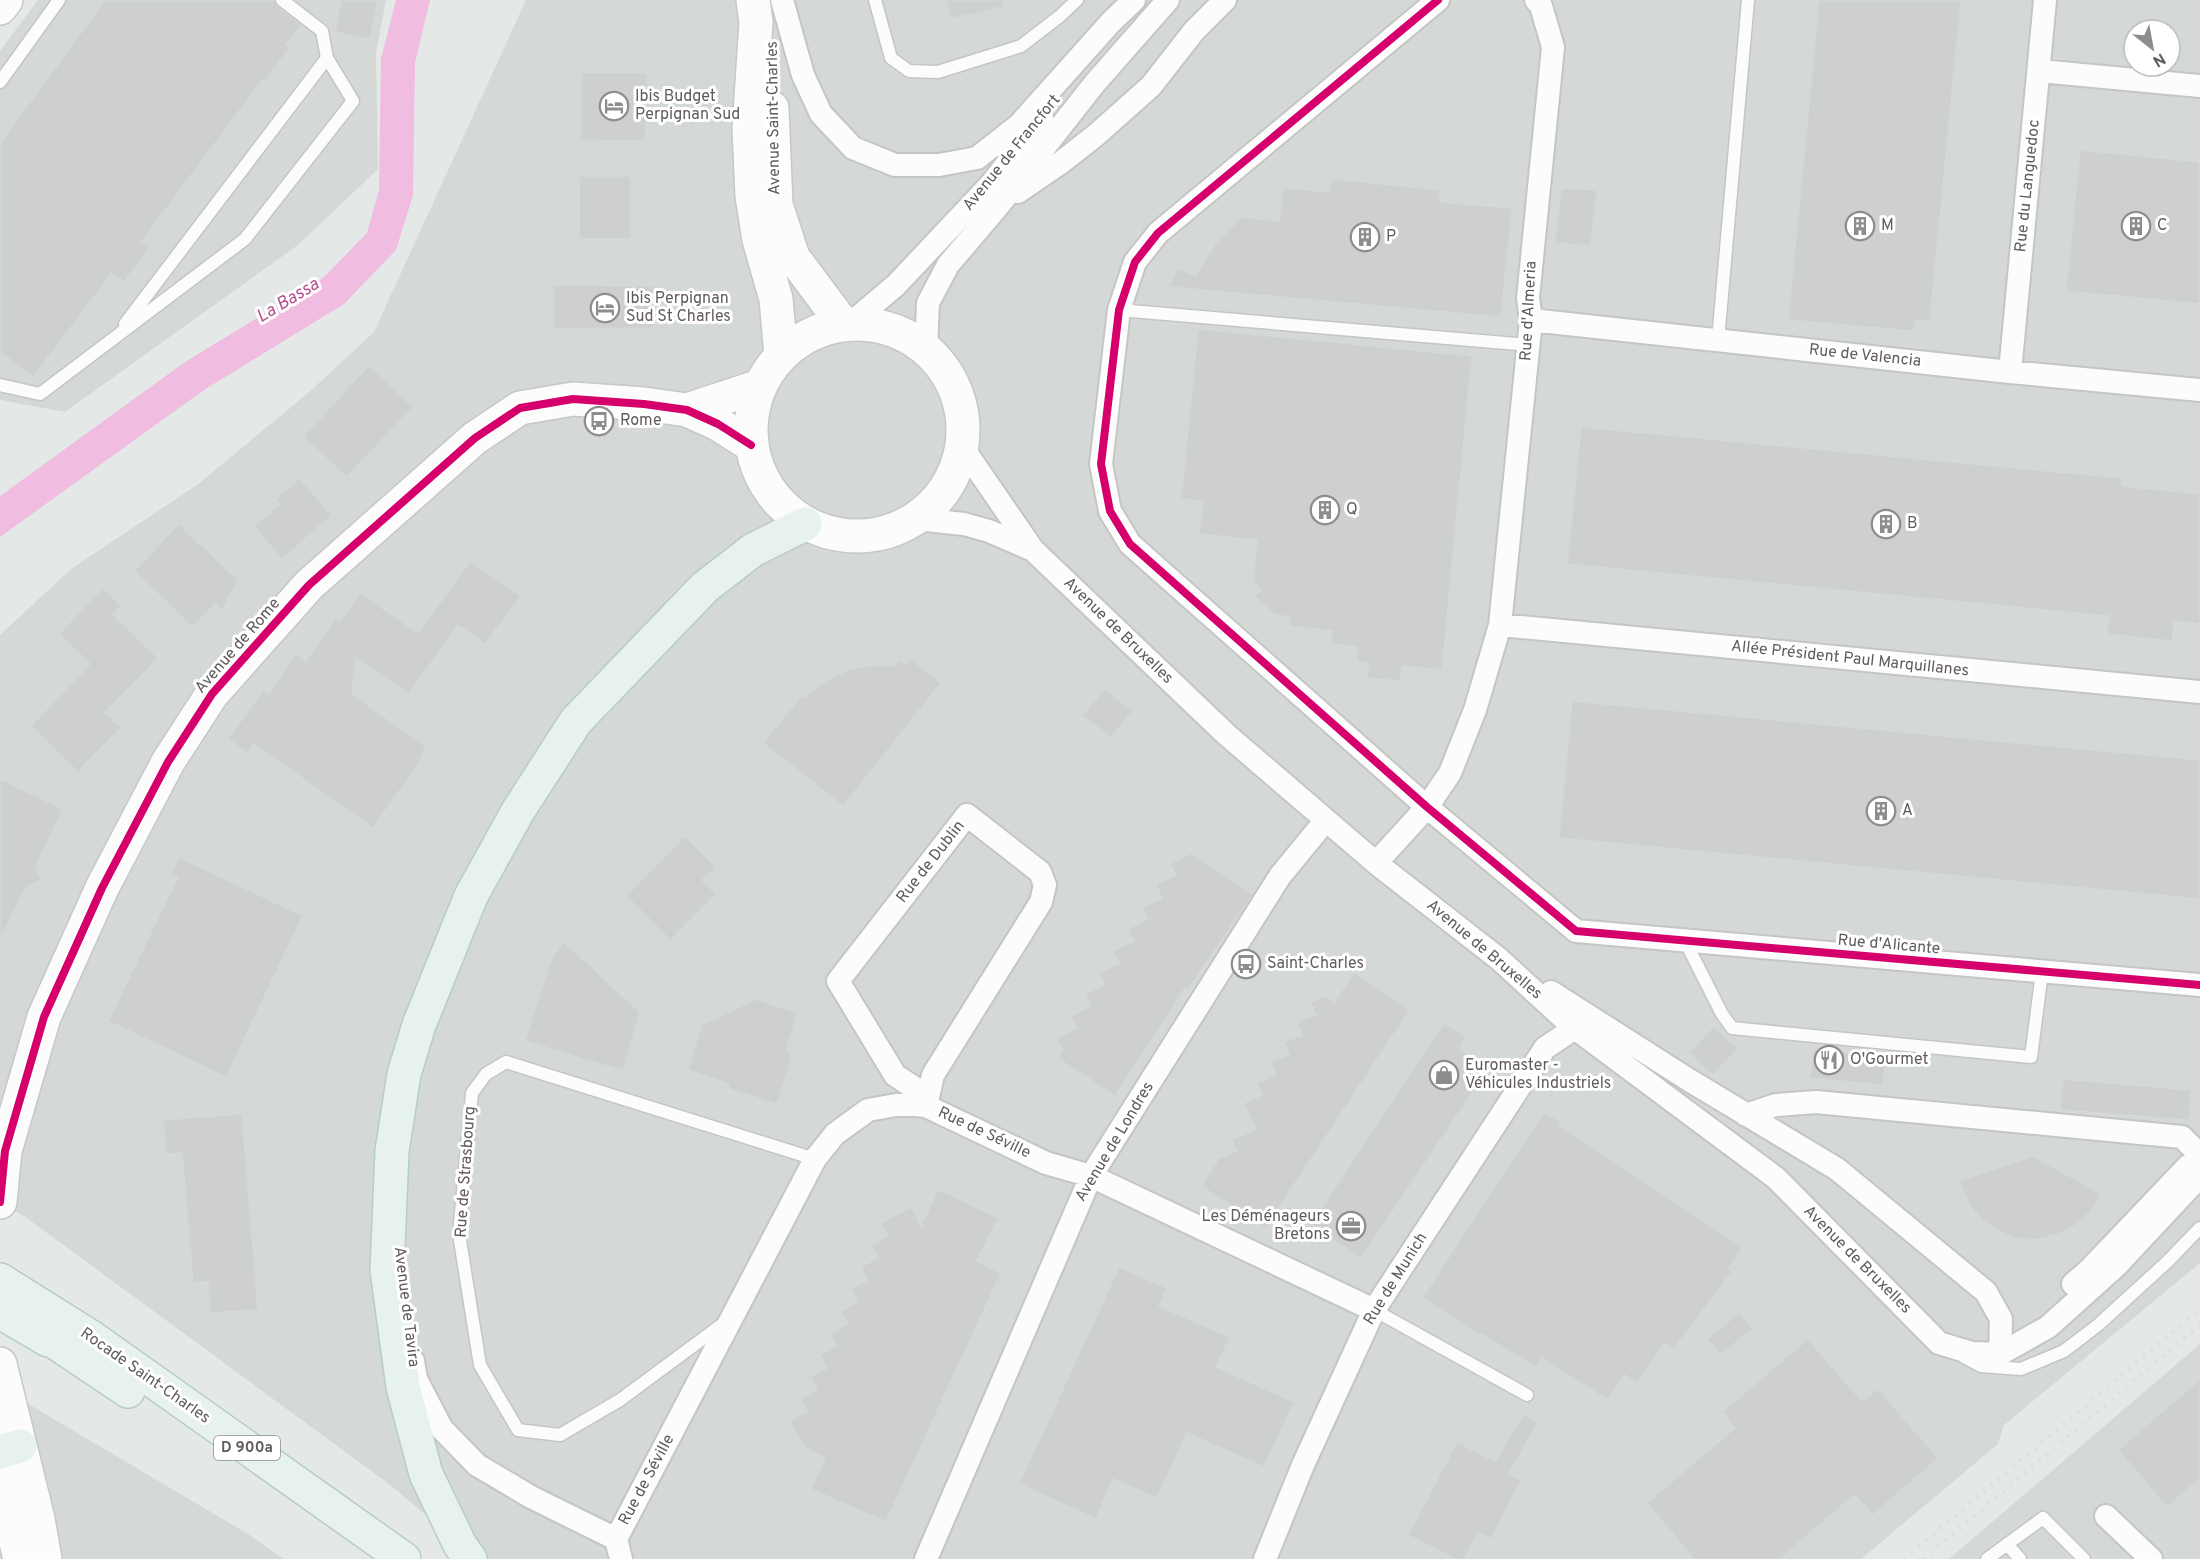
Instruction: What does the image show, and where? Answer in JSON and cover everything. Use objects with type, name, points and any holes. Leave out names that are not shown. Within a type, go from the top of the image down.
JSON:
[{"type":"main road","points":[[470,1559],[460,1545],[426,1474],[403,1387],[387,1270],[392,1151],[404,1074],[420,1025],[471,896],[518,811],[576,721],[705,587],[753,550],[805,524]]},
{"type":"main road","name":"Rocade Saint-Charles","points":[[0,1280],[212,1448],[365,1559]]},
{"type":"main road","name":"Rocade Saint-Charles","points":[[0,1305],[87,1349],[404,1559]]},
{"type":"main road","points":[[0,1312],[87,1349]]},
{"type":"street","points":[[0,8],[6,0]]},
{"type":"street","name":"Avenue Saint-Charles","points":[[753,0],[756,22],[749,128],[752,196],[759,240],[776,299],[781,356]]},
{"type":"street","name":"Avenue Saint-Charles","points":[[769,0],[773,32],[772,123],[776,205],[793,257],[846,324]]},
{"type":"street","points":[[782,0],[803,75],[821,114],[853,148],[894,165],[939,165],[977,158],[1020,125],[1111,21],[1134,0]]},
{"type":"street","name":"Avenue de Francfort","points":[[846,324],[897,285],[993,182],[1079,70],[1142,0]]},
{"type":"street","name":"Avenue de Francfort","points":[[926,349],[928,303],[948,265],[999,205],[1095,83],[1168,0]]},
{"type":"street","points":[[999,205],[1059,164],[1096,135],[1151,86],[1194,31],[1225,0]]},
{"type":"street","points":[[1427,807],[1130,544],[1110,511],[1101,464],[1119,310],[1135,262],[1158,233],[1438,0]]},
{"type":"street","name":"Rue d'Almeria","points":[[1376,863],[1427,807],[1450,773],[1475,710],[1500,625],[1531,320],[1528,298],[1553,47],[1541,6],[1536,0]]},
{"type":"street","name":"Rue du Languedoc","points":[[2010,372],[2045,0]]},
{"type":"street","points":[[2040,71],[2200,86]]},
{"type":"street","name":"Rue de Valencia","points":[[1531,320],[2010,372],[2200,390]]},
{"type":"street","points":[[846,324],[870,324],[890,329],[909,337],[926,349],[945,369],[958,393],[964,420],[963,448],[954,475],[938,500],[917,519],[890,532],[861,537],[832,535],[805,524],[779,504],[760,477],[751,445],[751,415],[759,386],[781,356],[809,335],[846,324]]},
{"type":"street","name":"Avenue de Rome","points":[[687,410],[759,386]]},
{"type":"street","name":"Avenue de Rome","points":[[0,1202],[5,1150],[44,1017],[102,888],[168,762],[212,694],[309,585],[475,438],[520,408],[573,399],[644,404],[687,410],[718,424],[751,445]]},
{"type":"street","name":"Avenue de Bruxelles","points":[[963,448],[1033,550],[1227,735],[1376,863],[1499,959],[1572,1026],[1776,1178],[1939,1343]]},
{"type":"street","name":"Avenue de Bruxelles","points":[[917,519],[981,528],[1033,550]]},
{"type":"street","name":"Allée Président Paul Marquillanes","points":[[1500,625],[2200,692]]},
{"type":"street","name":"Rue d'Alicante","points":[[1427,807],[1576,931],[2200,985]]},
{"type":"street","name":"Rue de Dublin","points":[[967,815],[1040,872],[1044,885],[1041,902],[933,1075],[927,1101],[895,1075],[837,981],[967,815]]},
{"type":"street","name":"Avenue de Londres","points":[[926,1559],[1091,1176],[1280,876],[1326,820]]},
{"type":"street","points":[[1499,959],[1746,1115],[1837,1169],[1986,1292],[2001,1319],[2000,1354]]},
{"type":"street","name":"Rue de Munich","points":[[1265,1559],[1304,1465],[1374,1310],[1545,1048],[1566,1034],[1572,1026]]},
{"type":"street","name":"Rue de Séville","points":[[618,1549],[732,1317],[815,1159],[835,1134],[868,1110],[927,1101],[1046,1163],[1091,1176],[1374,1310]]},
{"type":"street","points":[[1746,1115],[1776,1105],[1816,1102],[2182,1137],[2200,1154],[2089,1270],[2032,1319],[2000,1354]]},
{"type":"street","name":"Avenue de Tavira","points":[[392,1151],[400,1280],[416,1379],[442,1429],[477,1465],[618,1549]]},
{"type":"street","points":[[2000,1354],[2048,1327],[2108,1273],[2200,1176]]},
{"type":"street","points":[[1939,1343],[1972,1353],[2000,1354],[2045,1342],[2086,1314],[2200,1198]]},
{"type":"street","points":[[0,1364],[10,1449],[45,1559]]},
{"type":"street","points":[[0,1476],[20,1559]]},
{"type":"street","points":[[2106,1516],[2151,1559]]},
{"type":"lane","points":[[0,82],[59,0]]},
{"type":"lane","points":[[0,385],[40,394],[245,239],[353,101],[327,58],[322,31],[282,0]]},
{"type":"lane","points":[[875,0],[891,58],[909,71],[938,72],[1021,46],[1077,0]]},
{"type":"lane","points":[[1718,340],[1748,0]]},
{"type":"lane","points":[[114,338],[327,58]]},
{"type":"lane","points":[[1119,310],[1528,345]]},
{"type":"lane","points":[[1685,940],[1722,1014],[1732,1028],[2031,1057],[2042,972]]},
{"type":"lane","name":"Rue de Strasbourg","points":[[732,1317],[620,1400],[560,1435],[518,1430],[480,1365],[459,1234],[472,1092],[486,1074],[506,1062],[815,1159]]},
{"type":"lane","points":[[1939,1343],[1981,1366],[2021,1369],[2064,1351],[2167,1262],[2200,1228]]},
{"type":"lane","points":[[1374,1310],[1527,1395]]},
{"type":"lane","points":[[1986,1559],[2043,1518],[2084,1559]]},
{"type":"lane","points":[[2007,1544],[2020,1559]]},
{"type":"shaded area","points":[[38,0],[386,0],[376,53],[378,169],[298,245],[65,412],[0,400],[0,51]]},
{"type":"shaded area","name":"Saint-Charles","points":[[526,0],[2200,0],[2200,1263],[2004,1425],[1998,1444],[1861,1559],[478,1559],[389,1484],[24,1216],[0,1203],[0,635],[71,569],[197,485],[307,394],[374,332]]},
{"type":"shaded area","points":[[2200,1344],[2200,1559],[1949,1559]]},
{"type":"shaded area","points":[[25,1402],[248,1534],[284,1559],[0,1559],[0,1510]]},
{"type":"water","name":"La Bassa","points":[[396,0],[430,0],[415,63],[413,195],[396,250],[344,304],[204,390],[0,537],[0,496],[185,362],[323,278],[367,233],[379,190],[381,59]]},
{"type":"building","points":[[105,0],[274,0],[277,6],[300,24],[300,27],[286,45],[290,48],[265,80],[263,79],[142,241],[150,247],[124,282],[112,273],[33,377],[0,352],[0,143]]},
{"type":"building","points":[[341,0],[378,0],[370,39],[335,32]]},
{"type":"building","points":[[946,0],[1003,0],[1003,7],[950,19]]},
{"type":"building","name":"M","points":[[1819,0],[1961,0],[1930,321],[1915,320],[1914,331],[1788,320]]},
{"type":"building","name":"Ibis Budget Perpignan Sud","points":[[582,72],[647,73],[645,141],[580,140]]},
{"type":"building","name":"C","points":[[2080,150],[2200,162],[2200,304],[2066,291]]},
{"type":"building","points":[[579,176],[631,176],[631,239],[579,239]]},
{"type":"building","name":"P","points":[[1331,179],[1440,190],[1440,202],[1512,208],[1501,317],[1169,287],[1177,268],[1195,276],[1215,244],[1241,217],[1279,221],[1283,188],[1329,192]]},
{"type":"building","points":[[1561,188],[1597,190],[1590,246],[1555,243]]},
{"type":"building","name":"Ibis Perpignan Sud St Charles","points":[[553,285],[654,286],[654,328],[554,329]]},
{"type":"building","name":"Q","points":[[1198,329],[1472,356],[1442,670],[1402,666],[1400,681],[1367,678],[1369,663],[1356,661],[1357,647],[1331,644],[1332,631],[1290,626],[1290,617],[1275,615],[1254,596],[1261,590],[1253,581],[1257,540],[1199,534],[1203,502],[1181,499]]},
{"type":"building","points":[[369,365],[413,407],[347,477],[303,437]]},
{"type":"building","name":"B","points":[[1581,427],[2122,478],[2121,486],[2200,494],[2200,624],[2174,621],[2172,641],[2107,634],[2109,616],[1567,564]]},
{"type":"building","points":[[299,478],[332,515],[282,559],[254,527],[280,504],[276,499]]},
{"type":"building","points":[[179,524],[238,580],[222,610],[215,603],[193,627],[134,571]]},
{"type":"building","points":[[470,561],[521,596],[485,644],[458,625],[409,694],[356,658],[352,694],[426,747],[417,766],[373,828],[254,744],[248,753],[228,739],[263,690],[269,694],[296,654],[306,661],[336,618],[340,621],[360,593],[418,633]]},
{"type":"building","points":[[102,588],[121,606],[113,615],[158,658],[105,713],[121,727],[78,772],[31,726],[90,664],[59,634]]},
{"type":"building","points":[[910,658],[941,683],[843,806],[763,743],[802,695],[804,697],[825,681],[849,669],[877,665],[895,666],[900,660],[905,664]]},
{"type":"building","points":[[1104,689],[1133,711],[1111,737],[1082,716]]},
{"type":"building","name":"A","points":[[1572,701],[2200,760],[2200,899],[1559,838]]},
{"type":"building","points":[[0,779],[63,809],[36,865],[41,880],[26,887],[0,940]]},
{"type":"building","points":[[685,836],[716,867],[702,880],[716,894],[670,940],[626,896]]},
{"type":"building","points":[[1190,853],[1253,894],[1188,990],[1185,988],[1115,1096],[1057,1058],[1063,1050],[1057,1038],[1077,1028],[1071,1016],[1091,1006],[1085,994],[1105,984],[1099,973],[1120,963],[1113,951],[1134,941],[1128,929],[1148,919],[1142,908],[1162,898],[1156,885],[1176,875],[1170,864]]},
{"type":"building","points":[[179,857],[303,916],[226,1077],[108,1021],[178,877],[171,874]]},
{"type":"building","points":[[564,941],[640,1013],[623,1071],[525,1041],[551,960]]},
{"type":"building","points":[[1354,972],[1410,1010],[1265,1228],[1201,1186],[1219,1158],[1237,1151],[1232,1140],[1256,1129],[1244,1103],[1262,1095],[1257,1083],[1276,1075],[1271,1062],[1289,1055],[1284,1042],[1302,1035],[1297,1022],[1316,1015],[1310,1002],[1326,996],[1334,1002]]},
{"type":"building","points":[[756,999],[798,1013],[787,1047],[791,1059],[777,1104],[730,1089],[727,1083],[688,1070],[702,1023]]},
{"type":"building","points":[[1444,1023],[1466,1037],[1459,1049],[1489,1068],[1361,1259],[1311,1224]]},
{"type":"building","points":[[1714,1026],[1738,1048],[1713,1075],[1689,1053]]},
{"type":"building","points":[[1813,1049],[1886,1056],[1883,1085],[1810,1078]]},
{"type":"building","points":[[2063,1079],[2191,1090],[2189,1120],[2060,1110]]},
{"type":"building","points":[[1544,1112],[1560,1121],[1558,1125],[1743,1247],[1728,1269],[1732,1272],[1674,1349],[1664,1343],[1638,1383],[1625,1375],[1607,1400],[1542,1358],[1536,1368],[1422,1298]]},
{"type":"building","points":[[242,1114],[258,1310],[210,1313],[208,1281],[193,1283],[182,1153],[166,1154],[163,1120]]},
{"type":"building","points":[[2033,1156],[2102,1194],[2089,1213],[2076,1225],[2058,1234],[2036,1240],[2012,1237],[1984,1222],[1970,1206],[1959,1181]]},
{"type":"building","points":[[938,1189],[998,1218],[977,1261],[1001,1273],[886,1522],[811,1489],[825,1458],[805,1448],[790,1421],[807,1411],[800,1399],[817,1389],[810,1377],[827,1368],[820,1355],[837,1346],[830,1333],[848,1324],[841,1311],[858,1302],[851,1289],[868,1280],[861,1267],[878,1258],[871,1245],[888,1236],[881,1223],[911,1207],[921,1226]]},
{"type":"building","points":[[1119,1267],[1167,1288],[1159,1306],[1230,1337],[1216,1367],[1294,1402],[1264,1467],[1187,1433],[1157,1498],[1113,1479],[1096,1519],[1019,1484]]},
{"type":"building","points":[[1740,1312],[1753,1329],[1720,1355],[1707,1339]]},
{"type":"building","points":[[1808,1339],[1862,1401],[1878,1389],[1938,1458],[1873,1515],[1854,1495],[1780,1559],[1694,1559],[1647,1503],[1735,1428],[1722,1412]]},
{"type":"building","points":[[2200,1379],[2200,1478],[2167,1507],[2118,1450]]},
{"type":"building","points":[[1524,1413],[1538,1422],[1509,1474],[1521,1480],[1491,1539],[1478,1532],[1464,1559],[1456,1559],[1408,1535],[1457,1442],[1495,1461]]},
{"type":"railway","points":[[1904,1559],[2200,1309]]},
{"type":"railway","points":[[1923,1559],[2200,1325]]},
{"type":"cycle path","points":[[1438,0],[1158,233],[1135,262],[1119,310],[1101,464],[1110,511],[1130,544],[1427,807],[1576,931],[2200,985]]},
{"type":"cycle path","points":[[0,1202],[5,1151],[44,1017],[102,888],[168,762],[212,694],[309,585],[475,438],[520,408],[573,399],[644,404],[687,410],[718,424],[751,445]]},
{"type":"place","name":"Ibis Budget Perpignan Sud","points":[[614,106]]},
{"type":"place","name":"M","points":[[1860,226]]},
{"type":"place","name":"C","points":[[2136,226]]},
{"type":"place","name":"P","points":[[1365,237]]},
{"type":"place","name":"Ibis Perpignan Sud St Charles","points":[[605,308]]},
{"type":"place","name":"Rome","points":[[599,421]]},
{"type":"place","name":"Q","points":[[1325,510]]},
{"type":"place","name":"B","points":[[1886,524]]},
{"type":"place","name":"A","points":[[1881,811]]},
{"type":"place","name":"Saint-Charles","points":[[1246,964]]},
{"type":"place","name":"O'Gourmet","points":[[1829,1060]]},
{"type":"place","name":"Euromaster - Véhicules Industriels","points":[[1444,1075]]},
{"type":"place","name":"Les Déménageurs Bretons","points":[[1351,1226]]}]
